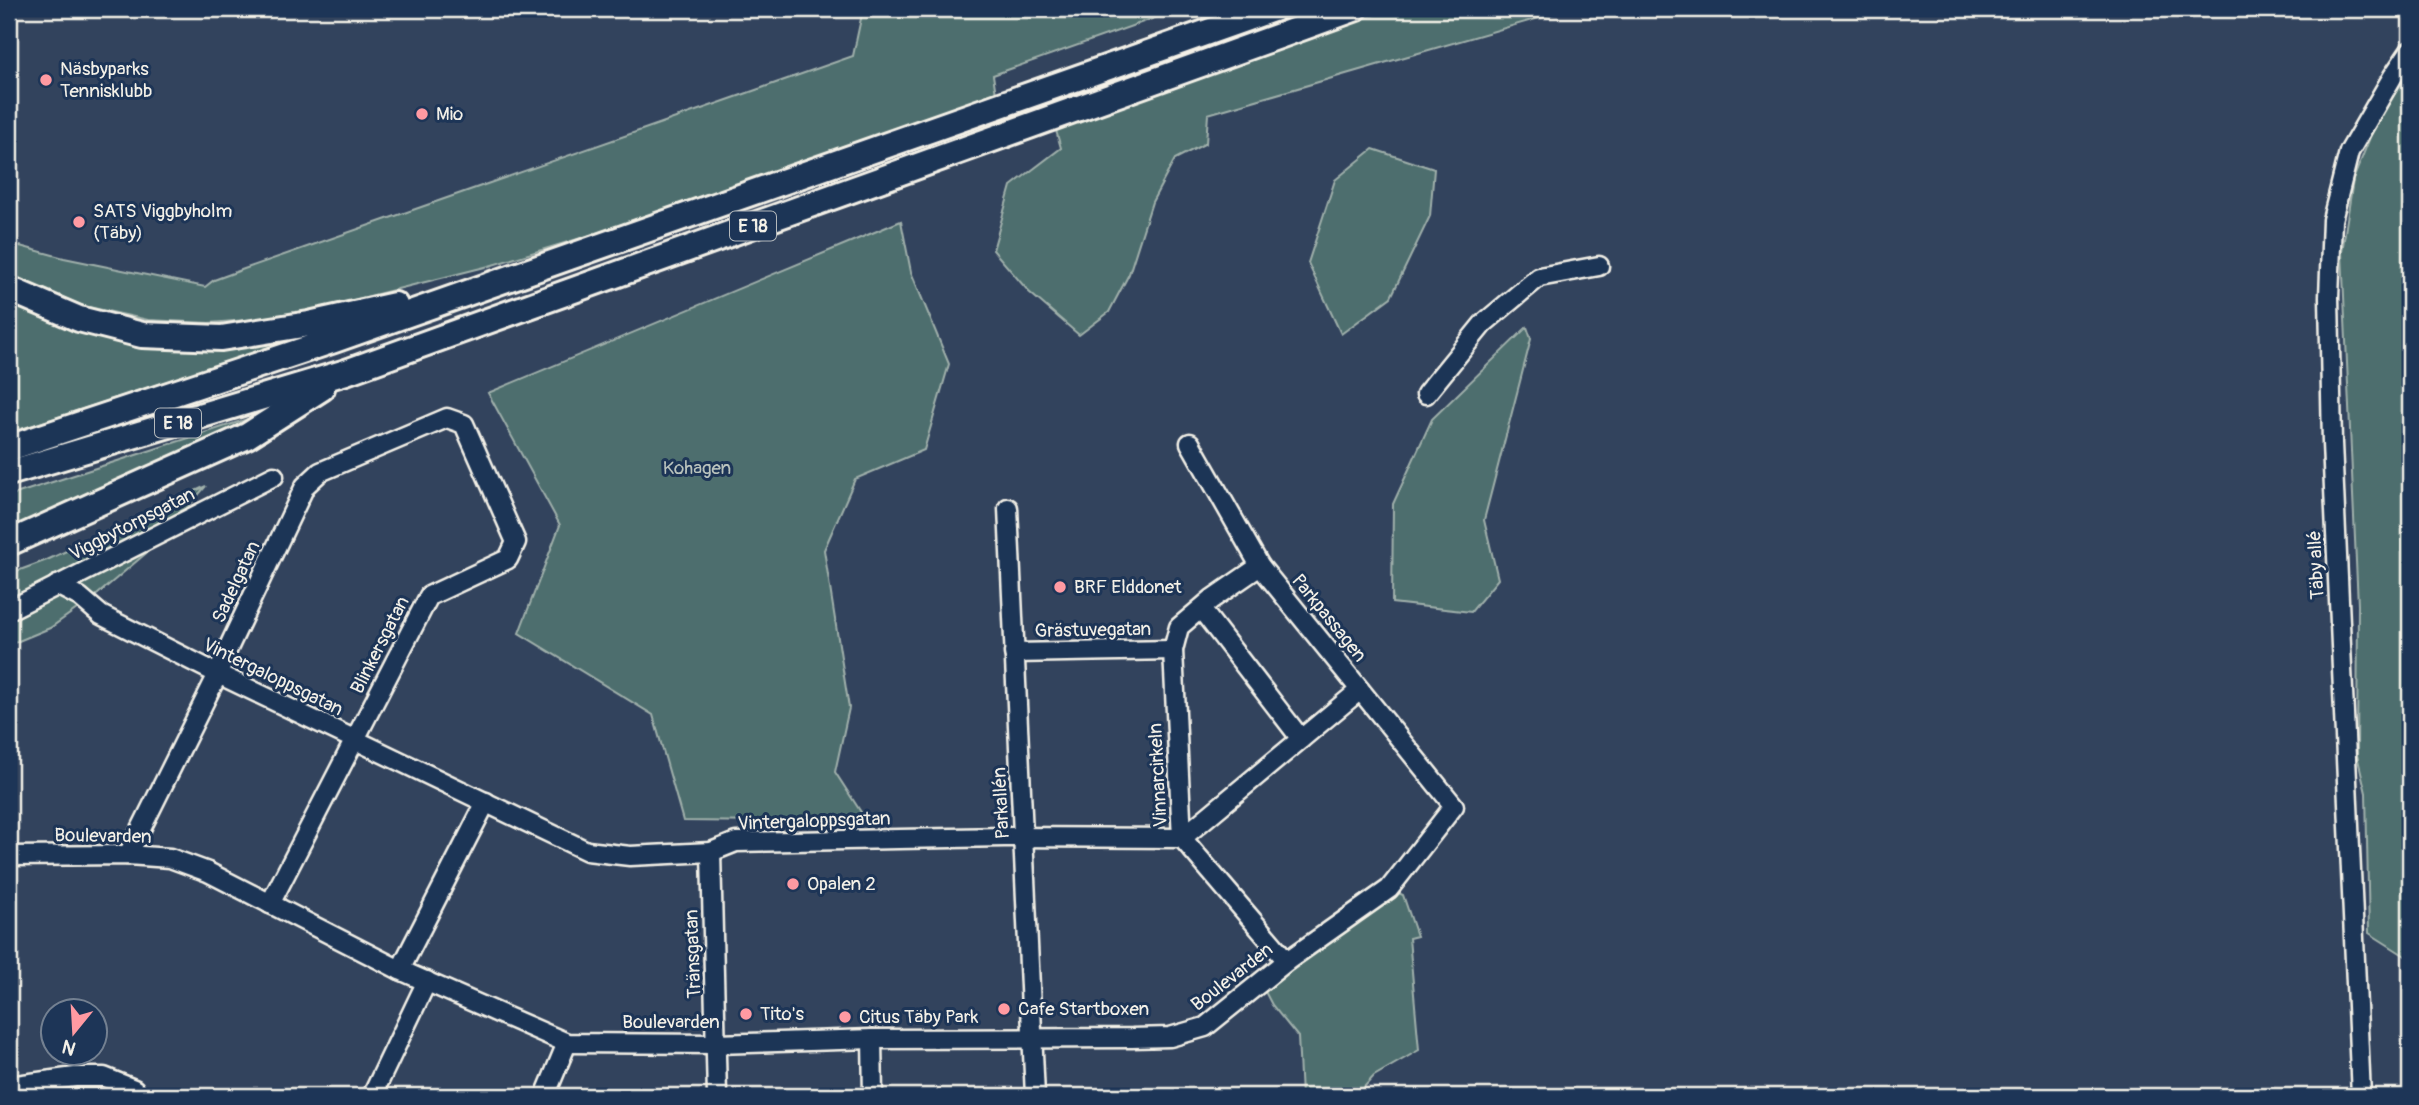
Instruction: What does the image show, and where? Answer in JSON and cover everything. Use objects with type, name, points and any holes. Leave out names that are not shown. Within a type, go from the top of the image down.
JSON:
[{"type":"highway","name":"E 18","points":[[9,448],[347,336],[1273,9]]},
{"type":"highway","name":"E 18","points":[[9,473],[346,372],[1354,9]]},
{"type":"highway","points":[[9,289],[79,319],[142,334],[221,338],[309,324],[409,302],[720,205]]},
{"type":"highway","points":[[9,544],[247,436],[346,372]]},
{"type":"street","name":"Täby allé","points":[[2361,1096],[2332,443],[2329,297],[2332,220],[2349,152],[2410,51]]},
{"type":"street","points":[[1426,394],[1483,324],[1539,277],[1599,266]]},
{"type":"street","name":"Sadelgatan","points":[[128,855],[218,674],[305,486],[320,472],[447,418],[464,424],[516,542],[508,559]]},
{"type":"street","name":"Parkpassagen","points":[[1190,443],[1260,566],[1454,806]]},
{"type":"street","name":"Viggbytorpsgatan","points":[[9,610],[274,477]]},
{"type":"street","name":"Parkallén","points":[[1008,508],[1035,1096]]},
{"type":"street","name":"Blinkersgatan","points":[[270,904],[429,596],[508,559]]},
{"type":"street","name":"Vinnarcirkeln","points":[[1182,838],[1173,649],[1179,627],[1260,566]]},
{"type":"street","name":"Vintergaloppsgatan","points":[[57,585],[80,597],[101,615],[218,674],[587,851],[630,856],[711,852],[736,842],[1024,837],[1182,838]]},
{"type":"street","points":[[1200,609],[1301,738]]},
{"type":"street","name":"Grästuvegatan","points":[[1014,653],[1173,649]]},
{"type":"street","name":"Vinnarcirkeln","points":[[1182,838],[1360,690]]},
{"type":"street","points":[[400,970],[486,802]]},
{"type":"street","name":"Boulevarden","points":[[9,856],[128,855],[170,858],[208,872],[400,970],[567,1043],[717,1044],[872,1039],[1170,1037],[1205,1027],[1287,961],[1389,889],[1454,806]]},
{"type":"street","points":[[1182,838],[1287,961]]},
{"type":"street","name":"Tränsgatan","points":[[711,852],[717,1096]]},
{"type":"street","points":[[372,1096],[427,981]]},
{"type":"street","points":[[872,1039],[873,1096]]},
{"type":"street","points":[[545,1096],[567,1043]]},
{"type":"street","points":[[9,1086],[75,1077],[104,1077],[134,1089],[137,1096]]},
{"type":"green space","points":[[863,9],[1180,9],[993,75],[996,94],[591,235],[489,266],[286,317],[209,323],[148,320],[75,304],[9,276],[9,243],[64,258],[205,287],[214,280],[244,269],[853,56]]},
{"type":"green space","points":[[1391,9],[1570,9],[1208,114],[1206,143],[1175,159],[1152,202],[1129,274],[1109,312],[1079,335],[1029,292],[993,250],[1011,186],[1061,148],[1055,127]]},
{"type":"green space","points":[[2410,70],[2410,959],[2369,933],[2366,793],[2357,755],[2358,605],[2342,252],[2353,180],[2375,125]]},
{"type":"green space","points":[[1373,149],[1434,169],[1430,216],[1391,297],[1341,334],[1308,263],[1335,180]]},
{"type":"green space","name":"Kohagen","points":[[901,221],[911,272],[949,364],[924,450],[855,479],[824,550],[849,708],[835,772],[868,823],[683,821],[653,715],[519,633],[560,525],[488,393]]},
{"type":"green space","points":[[9,303],[71,330],[147,345],[283,339],[285,343],[9,433]]},
{"type":"green space","points":[[1527,327],[1531,339],[1484,520],[1498,579],[1471,612],[1392,603],[1393,504],[1432,419]]},
{"type":"green space","points":[[260,415],[164,468],[9,528],[9,496]]},
{"type":"green space","points":[[206,486],[151,549],[98,594],[50,628],[9,645],[9,574],[47,560]]},
{"type":"green space","points":[[1389,889],[1403,895],[1417,936],[1409,938],[1419,1050],[1374,1076],[1356,1096],[1301,1096],[1298,1037],[1272,1005],[1260,982]]},
{"type":"green space","points":[[84,1087],[107,1088],[121,1096],[9,1096]]},
{"type":"place","name":"Näsbyparks Tennisklubb","points":[[46,80]]},
{"type":"place","name":"Mio","points":[[422,114]]},
{"type":"place","name":"SATS Viggbyholm (Täby)","points":[[79,222]]},
{"type":"place","name":"BRF Elddonet","points":[[1060,587]]},
{"type":"place","name":"Opalen 2","points":[[793,884]]},
{"type":"place","name":"Cafe Startboxen","points":[[1004,1009]]},
{"type":"place","name":"Tito's","points":[[746,1014]]},
{"type":"place","name":"Citus Täby Park","points":[[845,1017]]}]
